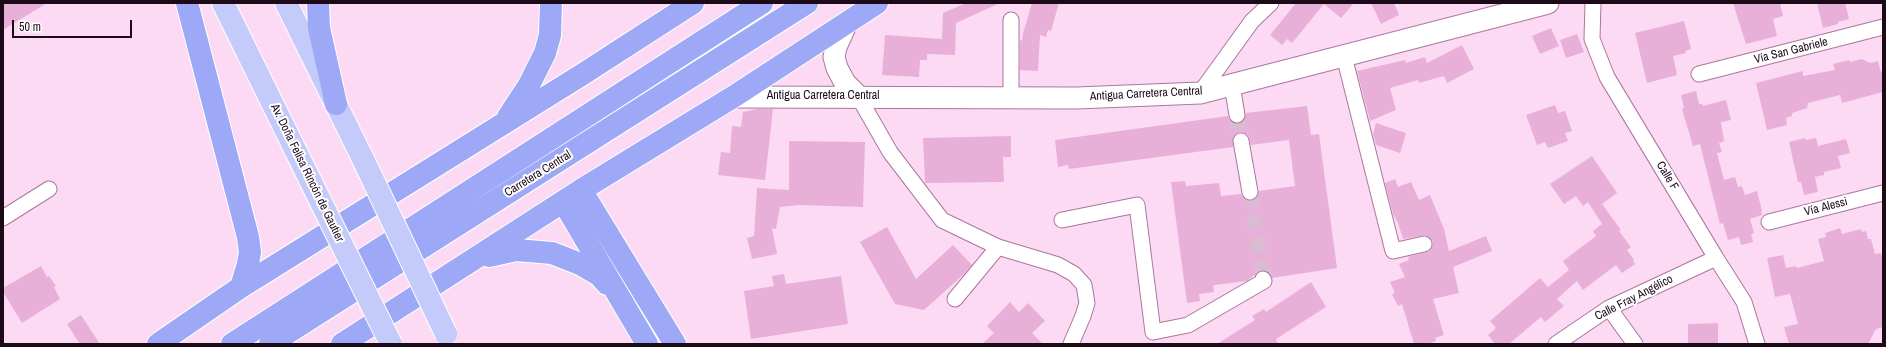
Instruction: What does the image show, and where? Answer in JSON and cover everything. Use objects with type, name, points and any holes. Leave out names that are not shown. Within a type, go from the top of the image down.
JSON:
[{"type":"highway","points":[[187,3],[248,237],[249,258],[241,287]]},
{"type":"highway","points":[[318,3],[318,28],[336,104]]},
{"type":"highway","points":[[504,123],[529,85],[544,53],[550,35],[551,3]]},
{"type":"highway","points":[[158,344],[241,287],[504,123],[692,3]]},
{"type":"highway","name":"Carretera Central","points":[[232,344],[762,3]]},
{"type":"highway","name":"Carretera Central","points":[[270,344],[807,3]]},
{"type":"highway","points":[[342,344],[564,203],[581,190],[733,97],[877,3]]},
{"type":"highway","points":[[581,190],[676,344]]},
{"type":"highway","points":[[564,203],[647,344]]},
{"type":"highway","points":[[478,258],[516,250],[552,253],[591,270],[620,296]]},
{"type":"main road","name":"Av. Doña Felisa Rincón de Gautier","points":[[223,3],[391,344]]},
{"type":"main road","points":[[286,3],[363,159],[448,339]]},
{"type":"street","points":[[1200,93],[1252,21],[1271,3]]},
{"type":"street","name":"Antigua Carretera Central","points":[[733,97],[858,96],[1077,98],[1200,93],[1548,3]]},
{"type":"street","name":"Calle F","points":[[1593,3],[1592,39],[1607,77],[1744,302],[1757,344]]},
{"type":"street","points":[[1011,97],[1012,20]]},
{"type":"street","points":[[847,23],[836,47],[834,57],[837,68],[845,83],[858,96],[890,152],[942,220],[998,247],[1058,265],[1074,274],[1084,286],[1087,303],[1071,344]]},
{"type":"street","name":"Vía San Gabriele","points":[[1699,74],[1883,27]]},
{"type":"street","points":[[1344,56],[1393,251],[1424,244]]},
{"type":"street","points":[[1232,85],[1237,115]]},
{"type":"street","points":[[1242,141],[1250,192]]},
{"type":"street","points":[[3,218],[49,189]]},
{"type":"street","name":"Vía Alessi","points":[[1769,222],[1883,193]]},
{"type":"street","points":[[1062,220],[1137,205],[1153,332],[1188,325],[1264,281],[1263,279]]},
{"type":"street","points":[[955,299],[998,247]]},
{"type":"street","name":"Calle Fray Angélico","points":[[1556,344],[1609,308],[1716,258]]},
{"type":"street","points":[[1609,308],[1635,344]]},
{"type":"building","points":[[3,3],[47,3],[3,30]]},
{"type":"building","points":[[966,3],[1000,3],[956,23],[955,55],[927,54],[927,60],[920,60],[919,77],[882,75],[885,35],[942,39],[943,13]]},
{"type":"building","points":[[1032,3],[1059,3],[1051,31],[1048,30],[1046,37],[1040,35],[1038,71],[1020,70],[1020,40],[1022,41]]},
{"type":"building","points":[[1296,3],[1354,3],[1341,18],[1324,4],[1292,43],[1287,39],[1282,45],[1270,35]]},
{"type":"building","points":[[1371,3],[1394,3],[1399,15],[1381,24]]},
{"type":"building","points":[[1733,3],[1780,3],[1783,16],[1773,19],[1777,36],[1746,44]]},
{"type":"building","points":[[1817,3],[1845,3],[1849,19],[1823,28]]},
{"type":"building","points":[[1684,21],[1691,49],[1685,51],[1686,53],[1673,56],[1677,75],[1647,83],[1635,33]]},
{"type":"building","points":[[1551,28],[1559,46],[1540,54],[1532,36]]},
{"type":"building","points":[[1577,34],[1584,52],[1566,58],[1560,40]]},
{"type":"building","points":[[1462,45],[1474,69],[1447,83],[1444,76],[1419,83],[1418,80],[1390,88],[1396,110],[1370,121],[1357,71],[1405,60],[1406,63],[1425,57],[1427,63]]},
{"type":"building","points":[[1862,59],[1870,63],[1878,61],[1881,72],[1883,71],[1883,92],[1842,103],[1840,95],[1808,103],[1807,108],[1792,113],[1792,116],[1786,118],[1787,125],[1767,130],[1756,83],[1803,71],[1803,76],[1835,70],[1833,64],[1849,60],[1850,62]]},
{"type":"building","points":[[1696,91],[1699,104],[1702,104],[1703,106],[1726,100],[1731,120],[1721,122],[1724,141],[1719,143],[1722,152],[1717,153],[1724,180],[1735,177],[1738,187],[1742,186],[1745,195],[1757,191],[1762,215],[1750,219],[1754,233],[1751,234],[1753,242],[1741,245],[1739,237],[1728,240],[1723,223],[1720,224],[1700,144],[1693,146],[1682,109],[1684,108],[1681,95]]},
{"type":"building","points":[[1555,105],[1558,113],[1565,111],[1572,131],[1565,133],[1568,141],[1548,148],[1545,142],[1537,145],[1526,115]]},
{"type":"building","points":[[1307,106],[1311,135],[1319,134],[1337,268],[1272,278],[1268,271],[1259,271],[1247,281],[1215,285],[1213,286],[1214,292],[1199,294],[1200,301],[1187,303],[1171,182],[1185,181],[1186,186],[1219,183],[1221,196],[1241,194],[1243,198],[1251,201],[1256,199],[1259,191],[1295,186],[1289,140],[1251,145],[1248,135],[1240,132],[1233,138],[1233,147],[1069,169],[1068,165],[1058,167],[1055,140],[1228,116],[1230,121],[1238,124],[1243,122],[1246,113]]},
{"type":"building","points":[[757,109],[773,109],[765,180],[718,175],[721,152],[730,153],[732,126],[741,127],[743,112]]},
{"type":"building","points":[[1376,123],[1406,133],[1400,153],[1376,145],[1373,134]]},
{"type":"building","points":[[1011,136],[1011,157],[1003,157],[1004,182],[925,183],[923,138]]},
{"type":"building","points":[[1805,138],[1806,140],[1816,138],[1818,146],[1846,139],[1850,153],[1838,156],[1841,168],[1824,172],[1824,175],[1815,177],[1818,192],[1804,195],[1801,182],[1798,182],[1789,142]]},
{"type":"building","points":[[789,141],[865,142],[863,207],[799,205],[780,207],[776,229],[772,228],[777,254],[752,259],[747,238],[754,236],[757,188],[789,190]]},
{"type":"building","points":[[1592,156],[1617,193],[1602,204],[1621,230],[1619,231],[1631,247],[1627,250],[1635,264],[1622,273],[1616,265],[1583,290],[1577,281],[1557,299],[1564,306],[1545,322],[1541,317],[1509,344],[1495,344],[1488,335],[1496,328],[1490,321],[1540,278],[1548,287],[1569,270],[1563,261],[1596,236],[1593,231],[1602,224],[1588,202],[1583,206],[1576,196],[1564,204],[1550,184]]},
{"type":"building","points":[[1395,179],[1398,187],[1411,182],[1419,200],[1430,195],[1444,229],[1449,251],[1486,236],[1492,251],[1453,267],[1459,293],[1433,299],[1444,335],[1435,338],[1436,341],[1427,344],[1414,344],[1402,304],[1398,306],[1392,294],[1395,293],[1390,282],[1405,277],[1399,264],[1409,260],[1408,257],[1430,251],[1433,242],[1426,235],[1403,239],[1398,223],[1393,214],[1385,183]]},
{"type":"building","points":[[887,227],[916,279],[953,245],[972,265],[924,310],[895,304],[860,242]]},
{"type":"building","points":[[1840,228],[1842,234],[1861,229],[1862,232],[1866,231],[1868,239],[1871,239],[1875,254],[1881,253],[1883,261],[1883,327],[1876,329],[1868,344],[1789,344],[1784,327],[1798,324],[1790,294],[1775,297],[1767,258],[1783,255],[1786,268],[1796,266],[1797,268],[1824,261],[1818,239],[1826,237],[1825,233]]},
{"type":"building","points":[[41,266],[47,277],[49,276],[56,286],[54,287],[60,299],[22,323],[3,292],[3,288]]},
{"type":"building","points":[[784,274],[786,284],[841,276],[848,324],[751,339],[744,291],[774,286],[772,276]]},
{"type":"building","points":[[1311,282],[1326,307],[1276,339],[1278,344],[1217,344],[1255,320],[1252,316],[1264,309],[1266,312]]},
{"type":"building","points":[[1010,302],[1019,312],[1028,303],[1045,321],[1032,333],[1043,344],[982,344],[994,333],[987,326]]},
{"type":"building","points":[[81,315],[100,344],[80,344],[67,324]]},
{"type":"building","points":[[1718,323],[1718,344],[1688,344],[1688,324]]},
{"type":"tunnel","points":[[1237,115],[1241,141]]},
{"type":"tunnel","points":[[1250,192],[1263,279]]}]
